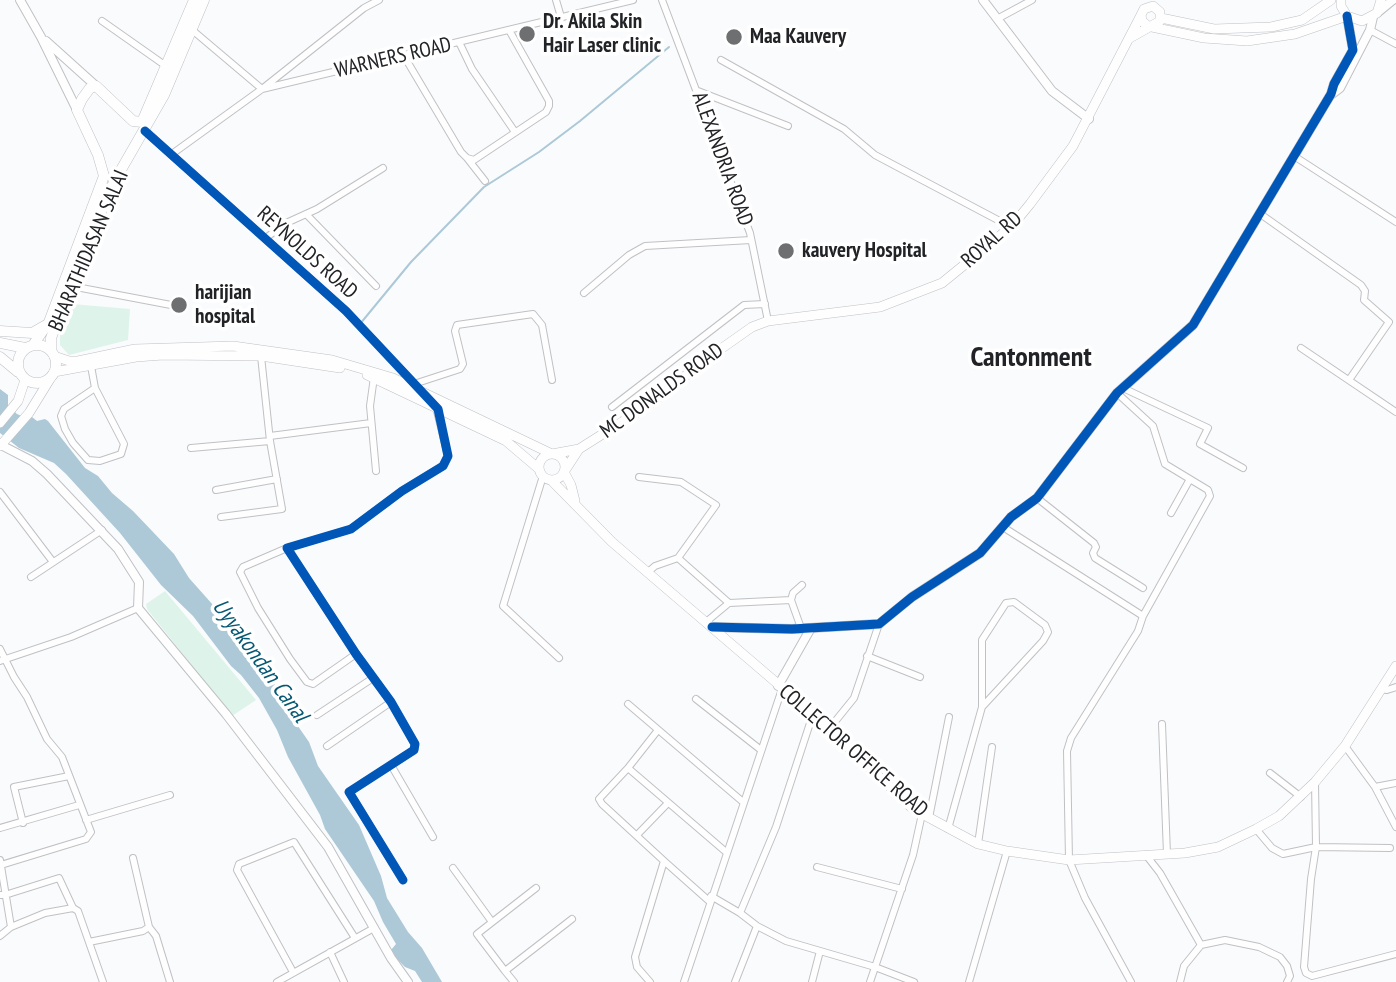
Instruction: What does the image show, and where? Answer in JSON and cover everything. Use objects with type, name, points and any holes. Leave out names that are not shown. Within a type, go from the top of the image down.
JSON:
[{"type":"main road","name":"BHARATHIDASAN SALAI","points":[[56,356],[51,338],[71,286],[114,182],[164,95],[188,27],[194,0]]},
{"type":"main road","name":"BHARATHIDASAN SALAI","points":[[96,86],[138,123],[142,122],[166,66],[204,0]]},
{"type":"main road","points":[[1161,18],[1214,29],[1256,29],[1302,20],[1331,0]]},
{"type":"main road","points":[[1340,0],[1347,16]]},
{"type":"main road","points":[[1129,39],[1151,27],[1158,24],[1160,12],[1149,2],[1141,13],[1143,24],[1151,27],[1196,37],[1247,41],[1295,34],[1347,16],[1362,21],[1380,7]]},
{"type":"main road","name":"ROYAL RD","points":[[768,321],[880,307],[930,288],[942,283],[1011,227],[1073,146],[1141,13]]},
{"type":"main road","points":[[77,110],[90,88],[96,86]]},
{"type":"main road","name":"BHARATHIDASAN SALAI","points":[[29,347],[49,322],[104,176],[99,155],[77,110]]},
{"type":"main road","name":"MC DONALDS ROAD","points":[[552,454],[579,449],[648,406],[752,327],[768,321]]},
{"type":"main road","points":[[0,331],[32,333],[49,322]]},
{"type":"main road","points":[[0,343],[46,347],[56,356],[78,361],[135,349],[233,346],[332,360],[423,393],[561,458],[575,501]]},
{"type":"main road","points":[[0,424],[18,401],[22,377],[17,363],[29,347]]},
{"type":"main road","points":[[1,446],[29,413],[52,375],[56,356]]},
{"type":"main road","points":[[0,357],[22,377],[40,383],[52,375],[136,357],[261,356],[375,375],[438,409]]},
{"type":"main road","name":"COLLECTOR OFFICE ROAD","points":[[438,409],[513,446],[575,501],[611,542],[813,714],[913,809],[978,844],[1069,860],[1167,854],[1218,847],[1279,816],[1301,797],[1345,746],[1396,666]]},
{"type":"main road","points":[[552,454],[543,457],[545,475],[560,477],[579,449]]},
{"type":"street","points":[[20,0],[77,110]]},
{"type":"street","points":[[188,27],[262,89],[364,8],[379,0]]},
{"type":"street","points":[[556,0],[561,17]]},
{"type":"street","name":"WARNERS ROAD","points":[[172,154],[262,89],[633,0]]},
{"type":"street","name":"ALEXANDRIA ROAD","points":[[662,0],[698,91],[751,240],[768,321]]},
{"type":"street","points":[[983,0],[1052,91],[1089,119]]},
{"type":"street","points":[[997,19],[1032,0]]},
{"type":"street","points":[[1331,94],[1340,88],[1380,7],[1393,0]]},
{"type":"street","points":[[829,729],[854,698],[879,624],[912,597],[980,553],[1011,517],[1037,498],[1120,391],[1193,325],[1331,94],[1353,50],[1347,16]]},
{"type":"street","points":[[102,21],[166,66]]},
{"type":"street","points":[[467,158],[474,160],[546,112],[549,106],[549,101],[509,30]]},
{"type":"street","points":[[1370,30],[1396,44]]},
{"type":"street","points":[[41,37],[96,86]]},
{"type":"street","points":[[459,42],[472,69],[515,132]]},
{"type":"street","points":[[404,56],[461,152],[485,181]]},
{"type":"street","points":[[721,60],[844,129],[875,155],[1011,227]]},
{"type":"street","points":[[698,91],[788,126]]},
{"type":"street","name":"REYNOLDS ROAD","points":[[145,131],[346,311],[438,409]]},
{"type":"street","points":[[1294,156],[1396,222]]},
{"type":"street","points":[[266,239],[284,224],[306,214],[383,167]]},
{"type":"street","points":[[104,176],[114,182]]},
{"type":"street","points":[[1259,213],[1361,285],[1365,291],[1364,300],[1389,322]]},
{"type":"street","points":[[306,214],[376,286]]},
{"type":"street","points":[[584,293],[629,255],[645,246],[751,240]]},
{"type":"street","points":[[71,286],[171,305]]},
{"type":"street","points":[[612,407],[744,305],[765,304]]},
{"type":"street","points":[[414,384],[460,369],[463,365],[455,331],[457,325],[533,314],[542,325],[552,380]]},
{"type":"street","points":[[1349,380],[1396,314]]},
{"type":"street","points":[[1301,348],[1396,412]]},
{"type":"street","points":[[221,517],[282,509],[270,438],[261,356]]},
{"type":"street","points":[[91,366],[95,388],[124,448],[118,456],[100,461],[88,460],[73,443],[61,416],[64,409],[95,388]]},
{"type":"street","points":[[375,375],[370,406],[376,471]]},
{"type":"street","points":[[1120,391],[1208,428],[1200,444],[1243,468]]},
{"type":"street","points":[[1120,391],[1153,426],[1165,464],[1208,490],[1210,496],[1143,616],[1138,631],[1068,743],[1069,860],[1085,898],[1131,982]]},
{"type":"street","points":[[356,654],[319,681],[313,684],[307,681],[257,608],[240,572],[243,567],[287,548],[351,529],[402,491],[443,466],[448,456],[438,409]]},
{"type":"street","points":[[191,448],[371,423]]},
{"type":"street","points":[[1,446],[32,461],[102,530],[138,579],[141,586],[138,608],[226,713],[328,847],[408,982]]},
{"type":"street","points":[[545,475],[503,606],[559,658]]},
{"type":"street","points":[[639,477],[681,482],[716,505],[678,558],[655,566],[648,572]]},
{"type":"street","points":[[216,490],[277,479]]},
{"type":"street","points":[[1171,513],[1190,479]]},
{"type":"street","points":[[0,492],[53,562]]},
{"type":"street","points":[[1037,498],[1094,543],[1095,558],[1143,588]]},
{"type":"street","points":[[1003,527],[1143,616]]},
{"type":"street","points":[[31,577],[102,530]]},
{"type":"street","points":[[287,548],[356,654],[391,702],[415,747],[349,792],[403,880]]},
{"type":"street","points":[[678,558],[729,603]]},
{"type":"street","points":[[802,585],[793,593],[792,600],[806,628]]},
{"type":"street","points":[[709,624],[729,603],[792,600]]},
{"type":"street","points":[[948,829],[982,707],[982,640],[1006,603],[1014,602],[1045,625],[1048,632],[982,707]]},
{"type":"street","points":[[3,660],[71,638],[138,608]]},
{"type":"street","points":[[709,624],[806,628],[879,624]]},
{"type":"street","points":[[684,982],[780,687],[806,628]]},
{"type":"street","points":[[0,649],[3,660],[27,697],[47,739],[62,757],[90,832],[86,839],[0,863],[3,895],[11,927]]},
{"type":"street","points":[[867,656],[920,677]]},
{"type":"street","points":[[317,715],[373,678]]},
{"type":"street","points":[[1382,689],[1396,687]]},
{"type":"street","points":[[696,699],[761,750]]},
{"type":"street","points":[[327,746],[391,702]]},
{"type":"street","points":[[628,704],[743,802]]},
{"type":"street","points":[[740,913],[776,827],[813,714]]},
{"type":"street","points":[[870,982],[925,816],[949,717]]},
{"type":"street","points":[[1162,724],[1167,854]]},
{"type":"street","points":[[658,730],[599,799],[602,804],[710,899],[740,913],[757,926],[786,941],[875,967],[914,982]]},
{"type":"street","points":[[1345,746],[1375,788],[1396,827]]},
{"type":"street","points":[[978,844],[992,747]]},
{"type":"street","points":[[391,765],[433,836]]},
{"type":"street","points":[[628,768],[726,852]]},
{"type":"street","points":[[1270,773],[1301,797]]},
{"type":"street","points":[[23,822],[14,787],[69,776]]},
{"type":"street","points":[[1315,782],[1316,847],[1304,967],[1306,973],[1312,976],[1396,954]]},
{"type":"street","points":[[1375,788],[1396,783]]},
{"type":"street","points":[[86,820],[170,795]]},
{"type":"street","points":[[637,835],[668,803]]},
{"type":"street","points":[[0,828],[79,805]]},
{"type":"street","points":[[1256,829],[1276,852],[1283,853],[1316,847],[1390,848]]},
{"type":"street","points":[[293,972],[237,870],[239,864],[295,842],[355,938]]},
{"type":"street","points":[[969,982],[1007,851]]},
{"type":"street","points":[[1146,855],[1160,873],[1201,945]]},
{"type":"street","points":[[133,858],[149,927],[156,936],[170,982]]},
{"type":"street","points":[[650,982],[637,967],[635,957],[664,861]]},
{"type":"street","points":[[817,867],[901,889]]},
{"type":"street","points":[[453,868],[492,922]]},
{"type":"street","points":[[3,895],[58,878],[73,908],[78,911],[103,982]]},
{"type":"street","points":[[514,982],[477,934],[536,888]]},
{"type":"street","points":[[0,936],[11,927],[45,913],[73,908]]},
{"type":"street","points":[[505,971],[572,919]]},
{"type":"street","points":[[735,982],[757,926]]},
{"type":"street","points":[[89,942],[143,931],[149,927]]},
{"type":"street","points":[[281,981],[374,928]]},
{"type":"street","points":[[1180,982],[1184,966],[1201,945],[1225,940],[1259,947],[1280,957],[1290,976],[1287,982]]},
{"type":"street","points":[[812,982],[820,951]]},
{"type":"street","points":[[330,952],[344,982]]},
{"type":"green space","points":[[72,304],[130,309],[128,340],[69,355],[60,345],[60,335]]},
{"type":"green space","points":[[165,591],[256,700],[232,716],[147,609],[146,604]]},
{"type":"water","points":[[0,389],[8,395],[8,405],[17,414],[26,418],[32,417],[37,421],[48,421],[85,468],[98,476],[174,554],[189,578],[213,605],[248,653],[251,652],[270,674],[293,719],[309,742],[318,766],[359,825],[381,876],[387,898],[442,982],[422,982],[415,971],[405,967],[391,950],[396,944],[374,901],[325,829],[277,730],[259,698],[241,675],[193,616],[161,585],[120,533],[66,474],[54,463],[19,448],[0,433]]},
{"type":"waterway","points":[[360,324],[411,262],[484,187],[539,152],[580,121],[669,47]]},
{"type":"cycle path","points":[[712,627],[792,629],[879,624],[912,597],[980,553],[1011,517],[1037,498],[1117,393],[1193,325],[1331,94],[1353,50],[1347,16]]},
{"type":"cycle path","points":[[145,131],[346,311],[438,409],[448,456],[443,466],[402,491],[351,529],[287,548],[356,654],[391,702],[415,744],[414,750],[349,792],[403,880]]},
{"type":"place","name":"Dr. Akila Skin Hair Laser clinic","points":[[527,34]]},
{"type":"place","name":"Maa Kauvery","points":[[734,37]]},
{"type":"place","name":"kauvery Hospital","points":[[786,251]]},
{"type":"place","name":"harijian hospital","points":[[179,305]]},
{"type":"district","name":"Cantonment","points":[[1031,358]]},
{"type":"water label","name":"Uyyakondan Canal","points":[[260,661]]}]
